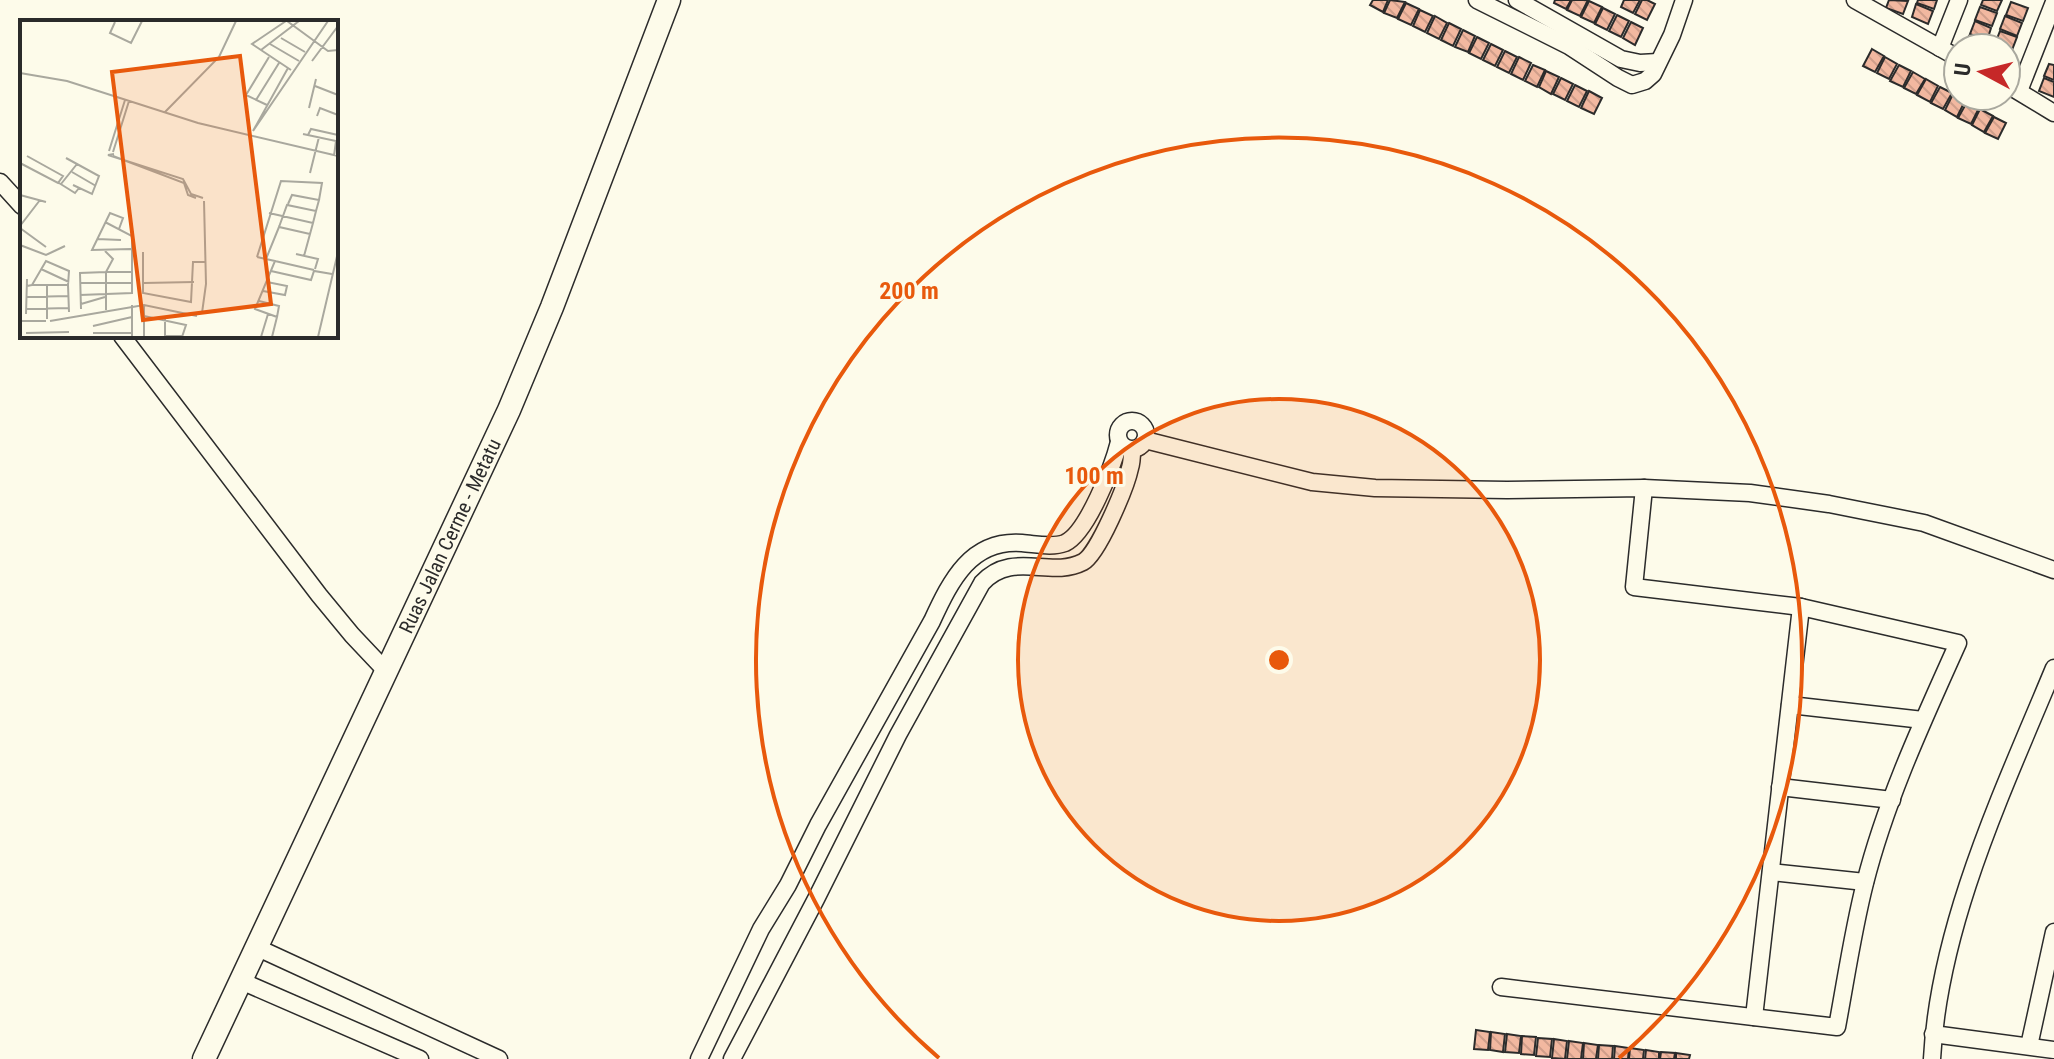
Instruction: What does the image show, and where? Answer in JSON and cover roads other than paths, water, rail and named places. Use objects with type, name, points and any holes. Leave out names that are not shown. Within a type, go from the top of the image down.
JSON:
[{"type":"main road","name":"Ruas Jalan Cerme - Metatu","points":[[204,1059],[509,410],[552,307],[669,0]]},
{"type":"street","points":[[1477,0],[1569,46],[1632,85],[1645,81],[1653,74],[1672,35],[1684,0]]},
{"type":"street","points":[[1517,0],[1621,59],[1640,63],[1658,62]]},
{"type":"street","points":[[1855,0],[1872,4],[1940,48],[1959,0]]},
{"type":"street","points":[[2022,67],[2054,2]]},
{"type":"street","points":[[2022,93],[2054,113]]},
{"type":"street","points":[[0,182],[20,204]]},
{"type":"street","points":[[124,338],[319,595],[386,671]]},
{"type":"street","points":[[1132,444],[1312,482],[1375,488],[1644,488],[1750,493],[1829,504],[1924,523],[2054,570]]},
{"type":"street","points":[[699,1059],[761,929],[788,885],[949,586],[975,555],[991,546],[1010,542],[1061,545],[1074,537],[1114,460],[1132,444]]},
{"type":"street","points":[[732,1059],[898,735],[982,583],[991,573],[1007,567],[1062,568],[1083,562],[1095,551],[1130,468],[1132,444]]},
{"type":"street","points":[[1501,987],[1837,1027],[1865,882],[1923,720],[1958,643],[1801,607],[1634,587],[1644,488]]},
{"type":"street","points":[[1754,1017],[1801,607]]},
{"type":"street","points":[[1932,1059],[1933,1034],[1948,950],[1984,839],[2054,668]]},
{"type":"street","points":[[1790,705],[1923,720]]},
{"type":"street","points":[[1780,787],[1892,800]]},
{"type":"street","points":[[1771,872],[1865,882]]},
{"type":"street","points":[[788,885],[816,899]]},
{"type":"street","points":[[2029,1046],[2051,961],[2054,932]]},
{"type":"street","points":[[258,948],[470,1052],[499,1059]]},
{"type":"street","points":[[241,981],[420,1059]]},
{"type":"street","points":[[1933,1034],[2054,1050]]}]
